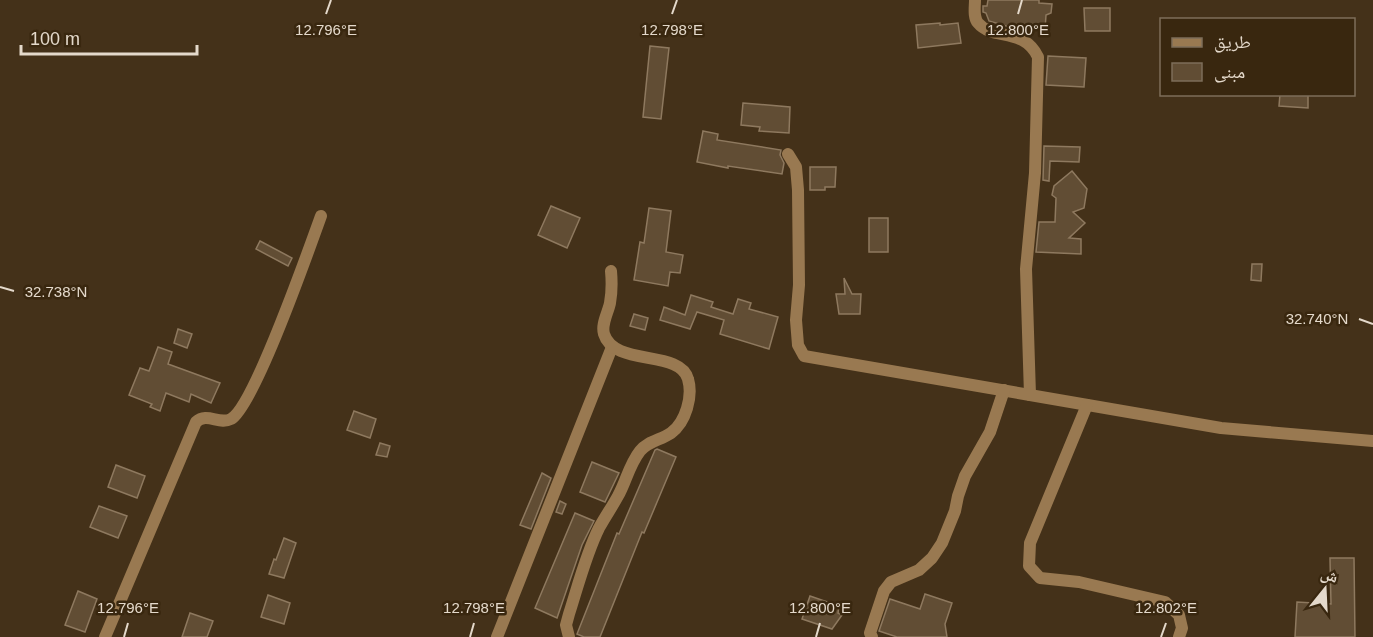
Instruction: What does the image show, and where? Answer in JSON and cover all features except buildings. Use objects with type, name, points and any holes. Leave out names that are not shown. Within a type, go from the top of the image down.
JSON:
[{"type":"street","points":[[975,0],[975,16],[978,24],[1028,42],[1038,57],[1035,173],[1026,269],[1030,395]]},
{"type":"street","points":[[788,154],[796,167],[798,190],[799,285],[796,320],[798,345],[800,353],[804,356],[821,361],[884,369],[1221,428],[1373,441]]},
{"type":"street","points":[[105,637],[196,422],[205,417],[232,419],[243,404],[268,354],[321,216]]},
{"type":"street","points":[[569,637],[566,625],[598,530],[619,495],[632,463],[641,449],[670,434],[677,427],[685,414],[690,394],[688,376],[681,370],[657,359],[625,353],[612,347],[604,334],[611,292],[611,271]]},
{"type":"street","points":[[497,637],[612,347]]},
{"type":"street","points":[[872,637],[870,633],[884,591],[891,582],[919,570],[932,558],[942,543],[956,511],[958,496],[966,476],[990,432],[1004,390]]},
{"type":"street","points":[[1087,405],[1030,543],[1029,566],[1040,578],[1079,582],[1165,602],[1179,615],[1182,628],[1179,637]]}]
